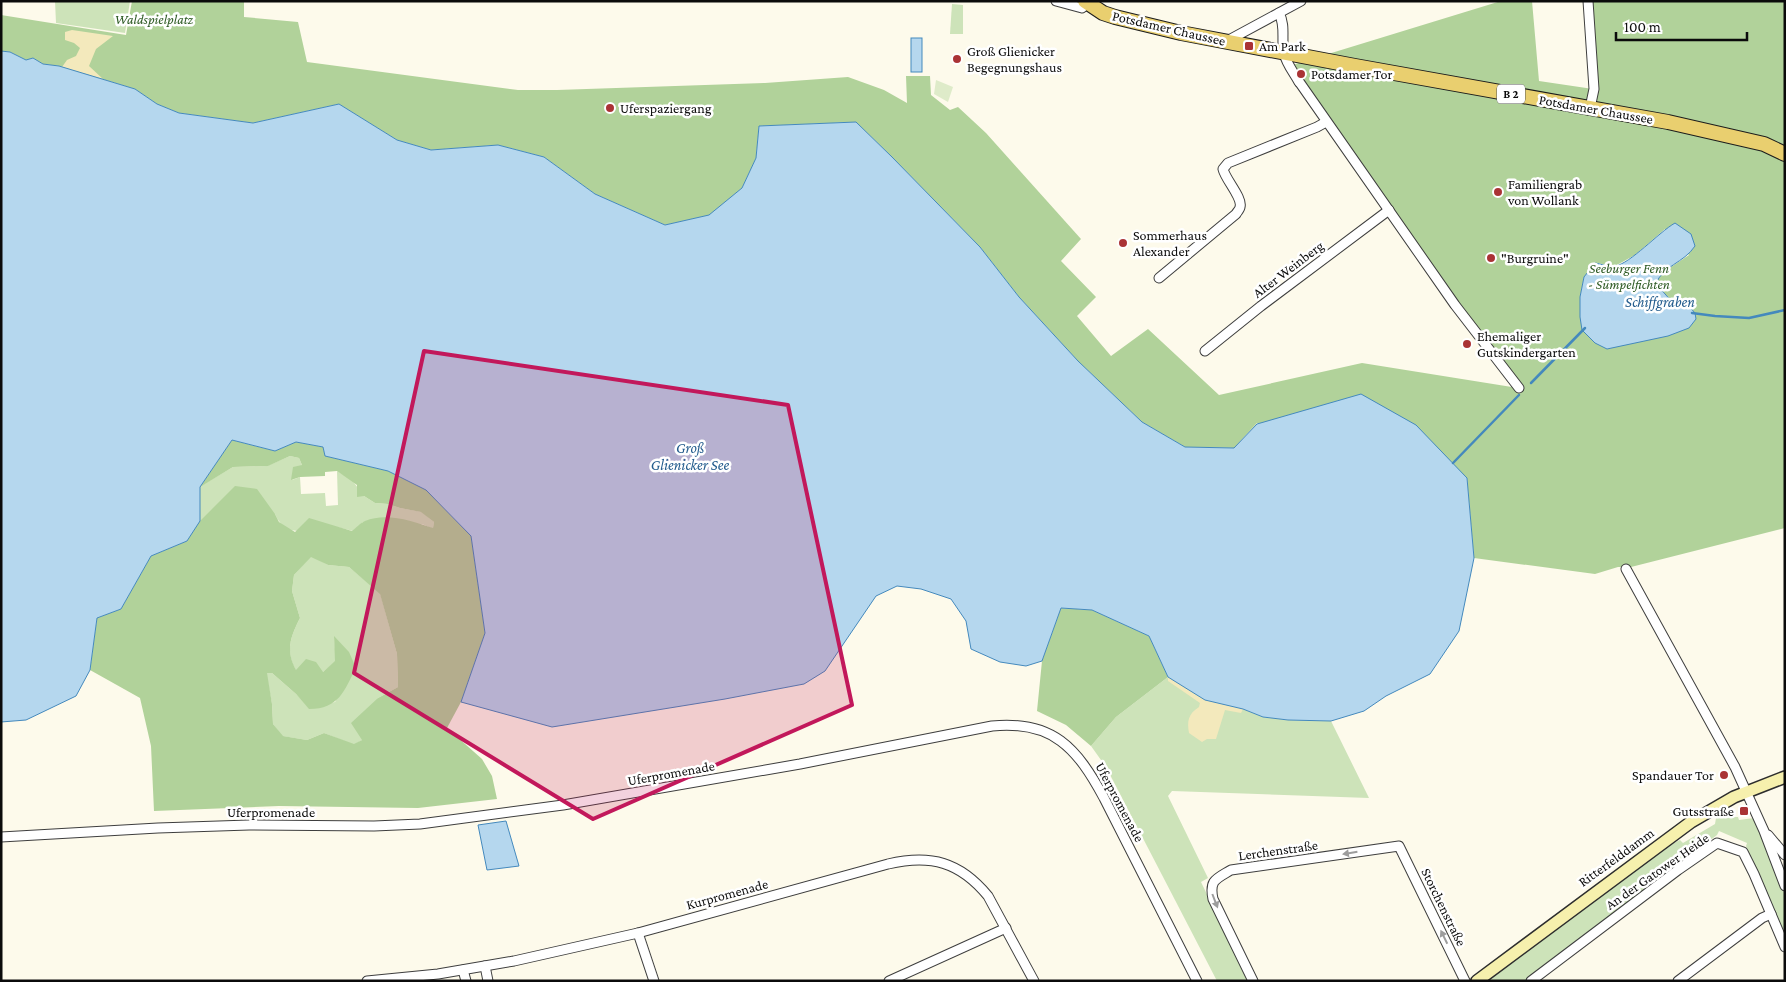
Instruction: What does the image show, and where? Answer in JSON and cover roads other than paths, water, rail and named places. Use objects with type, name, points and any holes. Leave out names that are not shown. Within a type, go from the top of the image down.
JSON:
[{"type":"main road","name":"Potsdamer Chaussee","points":[[1086,3],[1103,13],[1115,17],[1226,42],[1668,122],[1764,144],[1785,154]]},
{"type":"main road","name":"Ritterfelddamm","points":[[1477,981],[1678,831],[1712,809],[1746,792],[1785,777]]},
{"type":"street","points":[[1056,1],[1082,8],[1086,3]]},
{"type":"street","points":[[1226,42],[1301,1]]},
{"type":"street","points":[[1588,1],[1594,89],[1590,108]]},
{"type":"street","points":[[1279,13],[1284,21],[1284,53],[1289,66],[1326,122],[1456,305],[1519,388]]},
{"type":"street","points":[[1159,278],[1236,214],[1241,206],[1240,200],[1224,176],[1223,169],[1228,164],[1326,122]]},
{"type":"street","name":"Alter Weinberg","points":[[1205,351],[1261,306],[1390,210]]},
{"type":"street","points":[[1626,569],[1729,756],[1764,830],[1785,886]]},
{"type":"street","name":"Uferpromenade","points":[[1,837],[250,825],[374,826],[420,824],[563,805],[800,764],[992,726],[1013,724],[1042,730],[1059,740],[1076,754],[1088,768],[1198,981]]},
{"type":"street","points":[[1764,830],[1785,855]]},
{"type":"street","name":"An der Gatower Heide","points":[[1531,981],[1717,842],[1743,852],[1785,947]]},
{"type":"street","name":"Lerchenstraße","points":[[1253,981],[1213,899],[1211,888],[1214,881],[1231,870],[1398,846]]},
{"type":"street","name":"Storchenstraße","points":[[1398,846],[1465,981]]},
{"type":"street","name":"Kurpromenade","points":[[367,981],[464,970],[514,961],[638,933],[888,864],[917,859],[942,862],[951,866],[967,875],[988,896],[1034,981]]},
{"type":"street","points":[[1678,981],[1762,918],[1771,914]]},
{"type":"street","points":[[889,981],[1006,928]]},
{"type":"street","points":[[638,933],[654,981]]},
{"type":"street","points":[[485,966],[488,981]]},
{"type":"street","points":[[464,970],[466,981]]},
{"type":"water","points":[[911,38],[922,38],[922,72],[911,72]]},
{"type":"water","name":"Groß Glienicker See","points":[[1,51],[10,52],[26,60],[33,58],[43,64],[59,66],[135,89],[157,104],[179,113],[253,123],[339,104],[397,140],[431,150],[498,145],[544,157],[595,194],[665,225],[709,215],[742,188],[756,158],[759,126],[856,122],[980,247],[1019,297],[1078,361],[1142,422],[1185,447],[1234,448],[1257,424],[1361,394],[1416,425],[1467,478],[1474,558],[1459,631],[1430,674],[1386,696],[1364,711],[1331,721],[1288,720],[1263,717],[1243,709],[1205,700],[1168,677],[1149,636],[1092,610],[1061,608],[1042,661],[1026,666],[1000,662],[971,649],[966,621],[951,599],[921,589],[897,586],[876,596],[825,671],[804,684],[552,727],[461,702],[485,633],[471,536],[426,490],[388,471],[325,456],[323,447],[296,442],[275,451],[232,440],[200,487],[200,521],[187,541],[151,556],[121,609],[97,618],[90,670],[76,696],[26,720],[1,722]]},
{"type":"water","points":[[1675,223],[1691,234],[1695,246],[1685,257],[1663,273],[1656,284],[1675,305],[1687,304],[1695,313],[1696,319],[1689,328],[1668,336],[1607,349],[1595,343],[1582,330],[1580,297],[1584,277],[1595,263],[1615,266],[1628,260]]},
{"type":"water","points":[[506,821],[519,866],[487,870],[478,825]]},
{"type":"waterway","name":"Schiffgraben","points":[[1692,313],[1749,318],[1785,310]]},
{"type":"waterway","name":"Schiffgraben","points":[[1531,383],[1585,328]]},
{"type":"waterway","name":"Schiffgraben","points":[[1453,463],[1519,395]]},
{"type":"place","name":"Am Park","points":[[1249,46]]},
{"type":"place","name":"Groß Glienicker Begegnungshaus","points":[[957,59]]},
{"type":"place","name":"Potsdamer Tor","points":[[1301,74]]},
{"type":"place","name":"Uferspaziergang","points":[[610,108]]},
{"type":"place","name":"Familiengrab von Wollank","points":[[1498,192]]},
{"type":"place","name":"Sommerhaus Alexander","points":[[1123,243]]},
{"type":"place","name":"\"Burgruine\"","points":[[1491,258]]},
{"type":"place","name":"Ehemaliger Gutskindergarten","points":[[1467,344]]},
{"type":"place","name":"Spandauer Tor","points":[[1724,775]]},
{"type":"place","name":"Gutsstraße","points":[[1744,811]]},
{"type":"park label","name":"Waldspielplatz","points":[[154,19]]},
{"type":"park label","name":"Seeburger Fenn - Sümpelfichten","points":[[1629,276]]}]
